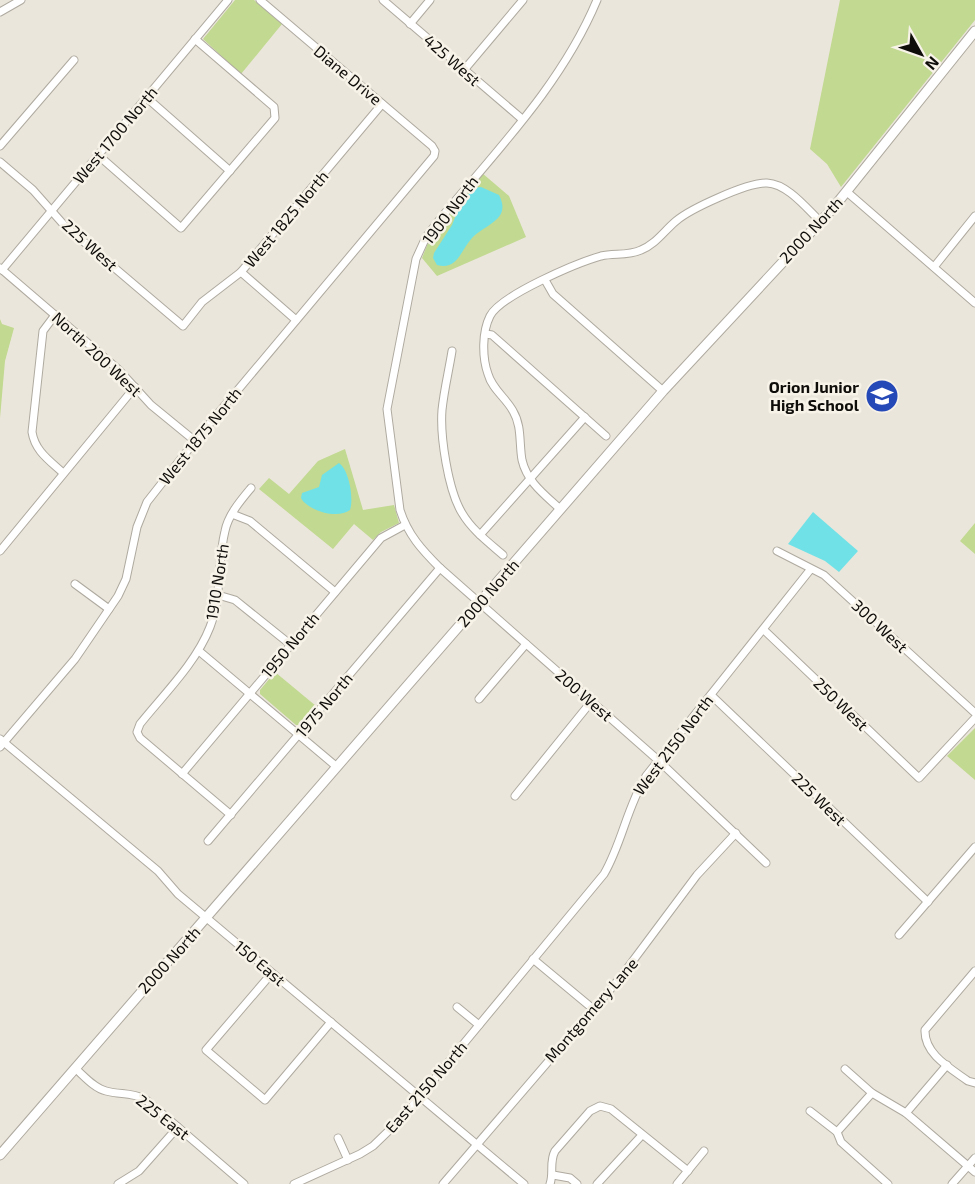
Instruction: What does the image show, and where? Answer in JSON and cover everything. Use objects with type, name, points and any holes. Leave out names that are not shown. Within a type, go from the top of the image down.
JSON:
[{"type":"street","points":[[4,21],[1,12],[21,0]]},
{"type":"street","name":"West 1700 North","points":[[1,269],[228,0]]},
{"type":"street","name":"Diane Drive","points":[[260,0],[435,150]]},
{"type":"street","name":"425 West","points":[[383,0],[522,119]]},
{"type":"street","points":[[410,24],[430,0]]},
{"type":"street","points":[[464,70],[523,0]]},
{"type":"street","name":"1900 North","points":[[405,525],[400,510],[387,409],[416,259],[426,237],[550,86],[574,49],[597,0]]},
{"type":"street","name":"2000 North","points":[[0,1155],[663,391],[746,298],[821,222],[975,32]]},
{"type":"street","points":[[98,155],[181,228],[275,118],[277,112],[274,107],[195,39]]},
{"type":"street","points":[[0,146],[74,60]]},
{"type":"street","points":[[146,97],[230,171]]},
{"type":"street","name":"West 1825 North","points":[[183,326],[201,302],[241,272],[382,104]]},
{"type":"street","name":"West 1875 North","points":[[1,742],[75,659],[109,609],[126,579],[137,527],[147,502],[195,441],[434,156],[435,150]]},
{"type":"street","name":"225 West","points":[[0,162],[52,210],[64,225],[183,326]]},
{"type":"street","points":[[561,509],[530,479],[523,461],[520,433],[514,411],[494,386],[485,362],[486,334],[491,315],[498,307],[527,287],[599,257],[641,250],[658,239],[685,214],[758,184],[775,184],[785,189],[821,222]]},
{"type":"street","points":[[847,192],[975,303]]},
{"type":"street","points":[[934,267],[975,216]]},
{"type":"street","name":"North 200 West","points":[[1,269],[119,370],[151,405],[195,441]]},
{"type":"street","points":[[241,272],[296,320]]},
{"type":"street","points":[[545,280],[553,294],[663,391]]},
{"type":"street","points":[[55,315],[43,330],[32,432],[34,444],[40,452],[63,473]]},
{"type":"street","points":[[486,334],[492,335],[606,436]]},
{"type":"street","points":[[452,351],[442,411],[448,471],[461,512],[480,535],[503,555]]},
{"type":"street","points":[[0,552],[3,543],[135,387]]},
{"type":"street","points":[[480,535],[585,417]]},
{"type":"street","name":"1910 North","points":[[182,774],[140,738],[137,732],[140,724],[199,651],[210,626],[218,595],[225,530],[232,514],[251,488]]},
{"type":"street","points":[[232,514],[250,521],[335,592]]},
{"type":"street","name":"200 West","points":[[405,525],[417,545],[440,568],[658,760],[766,863]]},
{"type":"street","name":"1950 North","points":[[182,774],[381,538],[405,525]]},
{"type":"street","name":"300 West","points":[[777,550],[810,570],[824,575],[975,712]]},
{"type":"street","name":"1975 North","points":[[208,841],[440,568]]},
{"type":"street","name":"West 2150 North","points":[[533,959],[604,874],[615,854],[633,797],[658,760],[810,570]]},
{"type":"street","points":[[75,584],[109,609]]},
{"type":"street","points":[[218,595],[235,600],[291,645]]},
{"type":"street","name":"250 West","points":[[764,630],[919,778],[975,718]]},
{"type":"street","points":[[479,699],[526,644]]},
{"type":"street","points":[[199,651],[338,767]]},
{"type":"street","name":"225 West","points":[[711,695],[928,902]]},
{"type":"street","points":[[515,796],[591,702]]},
{"type":"street","name":"150 East","points":[[1,742],[158,871],[178,894],[206,918],[418,1098],[524,1184]]},
{"type":"street","points":[[182,774],[231,815]]},
{"type":"street","name":"Montgomery Lane","points":[[443,1184],[630,965],[697,875],[736,833]]},
{"type":"street","points":[[899,935],[975,847]]},
{"type":"street","points":[[533,959],[592,1008]]},
{"type":"street","name":"East 2150 North","points":[[294,1184],[373,1146],[418,1098],[533,959]]},
{"type":"street","points":[[975,971],[925,1029],[924,1038],[927,1048],[968,1082],[975,1083]]},
{"type":"street","points":[[272,973],[206,1050],[265,1101],[331,1022]]},
{"type":"street","points":[[457,1007],[479,1025]]},
{"type":"street","points":[[906,1113],[947,1065]]},
{"type":"street","name":"225 East","points":[[75,1068],[95,1086],[106,1091],[131,1093],[145,1099],[244,1184]]},
{"type":"street","points":[[845,1069],[872,1093],[906,1113],[975,1172]]},
{"type":"street","points":[[837,1132],[872,1093]]},
{"type":"street","points":[[550,1184],[553,1175],[551,1163],[555,1151],[590,1111],[600,1106],[611,1109],[688,1171]]},
{"type":"street","points":[[810,1111],[837,1132],[841,1142],[888,1184]]},
{"type":"street","points":[[118,1184],[127,1182],[139,1171],[178,1127]]},
{"type":"street","points":[[597,1184],[642,1135]]},
{"type":"street","points":[[338,1138],[348,1160]]},
{"type":"street","points":[[677,1184],[704,1151]]},
{"type":"street","points":[[952,1184],[975,1158]]},
{"type":"street","points":[[553,1175],[570,1178],[577,1184]]},
{"type":"green space","points":[[235,0],[254,0],[282,24],[241,74],[203,39]]},
{"type":"green space","points":[[840,0],[975,0],[975,20],[841,187],[827,164],[810,149]]},
{"type":"green space","points":[[482,173],[509,196],[526,237],[437,276],[422,258],[430,238]]},
{"type":"green space","points":[[0,319],[2,324],[14,328],[5,361],[0,418]]},
{"type":"green space","points":[[345,449],[363,510],[394,505],[399,523],[381,532],[373,540],[354,524],[333,549],[259,489],[269,478],[289,494],[318,461]]},
{"type":"green space","points":[[975,523],[975,554],[960,541]]},
{"type":"green space","points":[[275,672],[316,706],[300,725],[296,725],[260,694],[260,690]]},
{"type":"green space","points":[[975,728],[975,780],[947,756]]},
{"type":"water","points":[[481,187],[499,195],[502,203],[500,216],[472,238],[454,262],[444,266],[437,265],[433,258],[434,253],[452,225],[460,205],[473,188]]},
{"type":"water","points":[[339,463],[346,472],[350,485],[350,510],[330,514],[309,506],[301,498],[302,493],[319,487],[322,475]]},
{"type":"water","points":[[813,512],[858,551],[839,572],[825,561],[788,544]]},
{"type":"place","name":"Orion Junior High School","points":[[882,396]]}]
